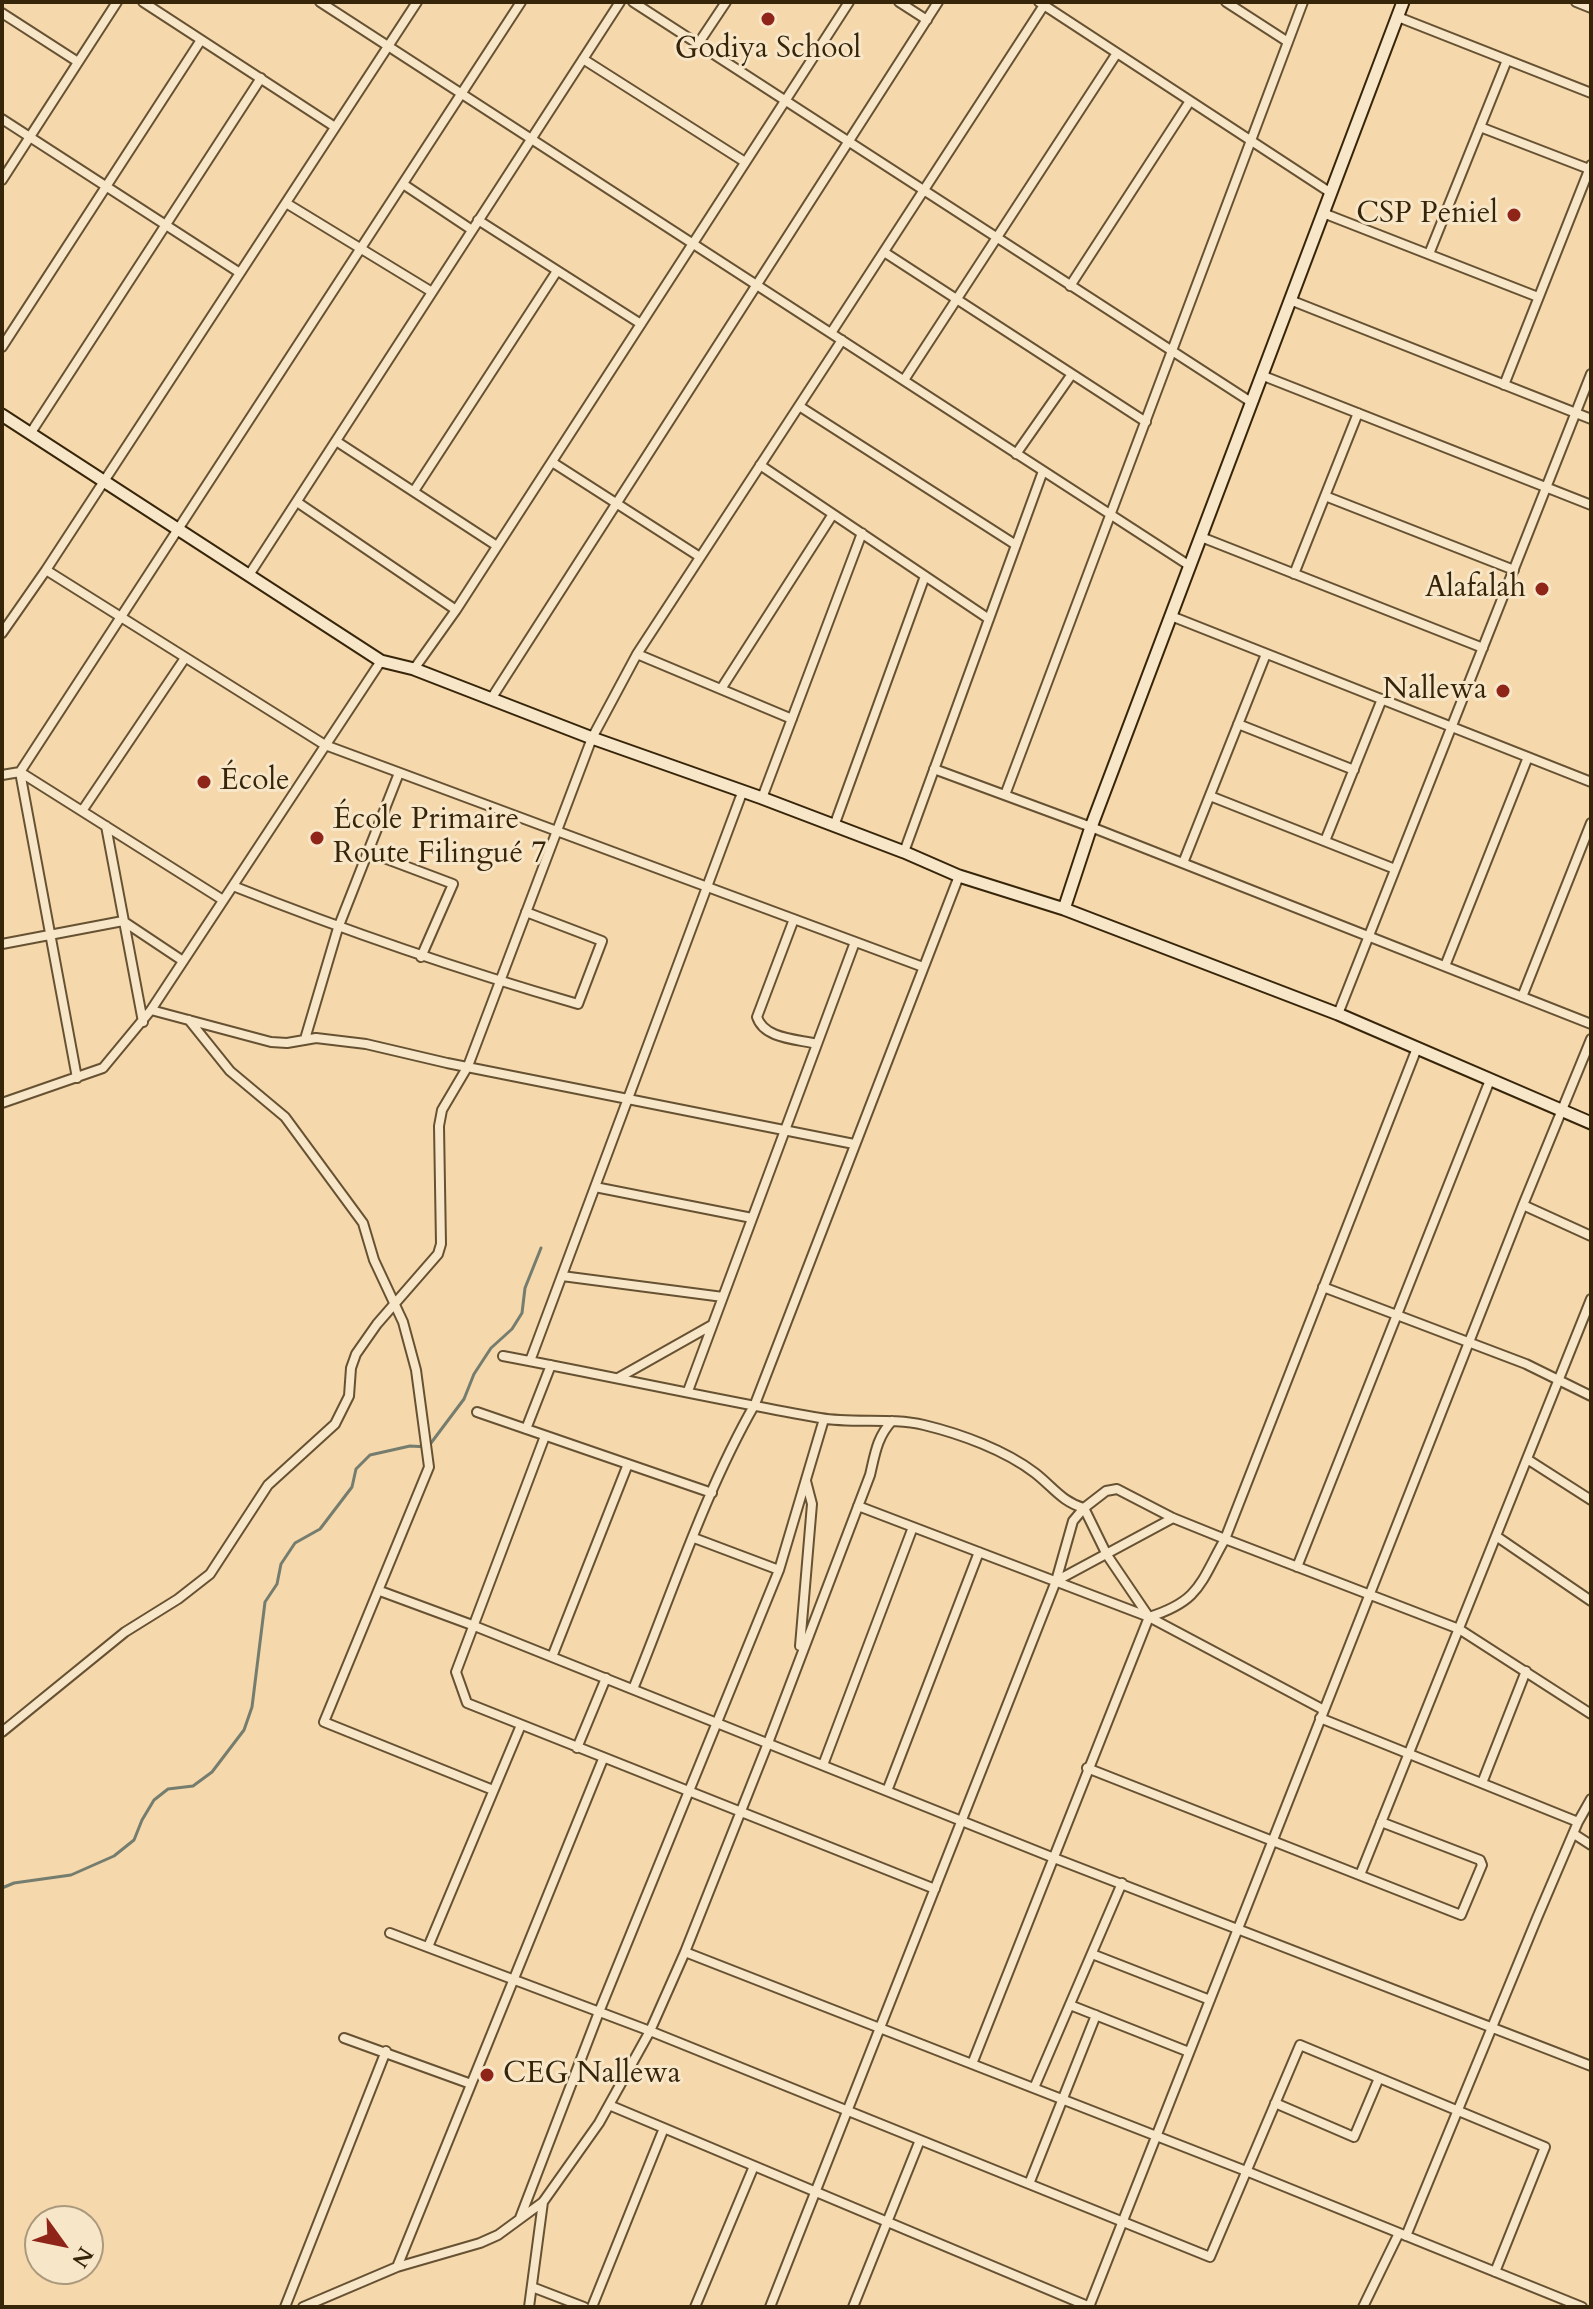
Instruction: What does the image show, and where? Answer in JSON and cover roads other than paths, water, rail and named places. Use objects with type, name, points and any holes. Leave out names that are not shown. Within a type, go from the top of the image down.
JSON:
[{"type":"street","points":[[2,180],[117,2]]},
{"type":"street","points":[[143,2],[335,127]]},
{"type":"street","points":[[320,2],[1190,566]]},
{"type":"street","points":[[2,633],[417,2]]},
{"type":"street","points":[[77,1078],[20,772],[521,2]]},
{"type":"street","points":[[249,575],[620,2]]},
{"type":"street","points":[[633,2],[1251,402]]},
{"type":"street","points":[[698,44],[726,2]]},
{"type":"street","points":[[414,669],[456,610],[849,2]]},
{"type":"street","points":[[899,2],[927,20]]},
{"type":"street","points":[[491,699],[938,2]]},
{"type":"street","points":[[1226,2],[1288,42]]},
{"type":"street","points":[[1005,795],[1303,2]]},
{"type":"street","points":[[1064,909],[1091,827],[1402,2]]},
{"type":"street","points":[[1577,2],[1591,8]]},
{"type":"street","points":[[831,333],[1043,3],[1331,193]]},
{"type":"street","points":[[2,13],[78,62]]},
{"type":"street","points":[[1398,17],[1591,93]]},
{"type":"street","points":[[2,347],[201,40]]},
{"type":"street","points":[[904,380],[1117,53]]},
{"type":"street","points":[[583,59],[745,162]]},
{"type":"street","points":[[1429,254],[1507,60]]},
{"type":"street","points":[[30,434],[261,78]]},
{"type":"street","points":[[1070,286],[1190,101]]},
{"type":"street","points":[[2,119],[240,273]]},
{"type":"street","points":[[1480,127],[1590,167],[1504,385]]},
{"type":"street","points":[[403,184],[472,230]]},
{"type":"street","points":[[286,203],[432,292]]},
{"type":"street","points":[[1323,213],[1538,297]]},
{"type":"street","points":[[478,220],[641,324]]},
{"type":"street","points":[[884,252],[1146,422]]},
{"type":"street","points":[[414,491],[557,271]]},
{"type":"street","points":[[1290,300],[1591,419]]},
{"type":"street","points":[[2,1732],[125,1632],[178,1599],[210,1574],[268,1485],[335,1424],[349,1396],[351,1368],[356,1354],[377,1324],[396,1306],[438,1254],[441,1244],[440,1117],[468,1066],[592,738],[637,654],[842,340]]},
{"type":"street","points":[[1016,454],[1072,374]]},
{"type":"street","points":[[1338,1014],[1591,374]]},
{"type":"street","points":[[1261,375],[1591,505]]},
{"type":"street","points":[[799,406],[1016,545]]},
{"type":"street","points":[[1294,574],[1358,413]]},
{"type":"street","points":[[2,415],[381,661],[414,669],[592,738],[762,798],[959,876],[1064,909],[1338,1014],[1591,1123]]},
{"type":"street","points":[[336,441],[497,546]]},
{"type":"street","points":[[552,462],[700,557]]},
{"type":"street","points":[[760,465],[989,619]]},
{"type":"street","points":[[904,852],[1043,471]]},
{"type":"street","points":[[1325,496],[1514,570]]},
{"type":"street","points":[[297,502],[456,610]]},
{"type":"street","points":[[721,689],[833,514]]},
{"type":"street","points":[[762,798],[862,533]]},
{"type":"street","points":[[1201,537],[1483,648]]},
{"type":"street","points":[[46,570],[325,745],[923,967]]},
{"type":"street","points":[[834,826],[925,576]]},
{"type":"street","points":[[1171,616],[1591,782]]},
{"type":"street","points":[[637,654],[792,719]]},
{"type":"street","points":[[1183,863],[1266,654]]},
{"type":"street","points":[[82,811],[185,658]]},
{"type":"street","points":[[2,1103],[108,1065],[143,1022],[381,661]]},
{"type":"street","points":[[1325,841],[1382,699]]},
{"type":"street","points":[[1238,724],[1354,770]]},
{"type":"street","points":[[1445,966],[1528,757]]},
{"type":"street","points":[[934,769],[1091,827],[1591,1024]]},
{"type":"street","points":[[2,775],[20,772],[223,900]]},
{"type":"street","points":[[305,1039],[338,928],[399,773]]},
{"type":"street","points":[[530,1361],[742,793]]},
{"type":"street","points":[[1210,796],[1395,869]]},
{"type":"street","points":[[1522,997],[1591,823]]},
{"type":"street","points":[[106,826],[143,1022]]},
{"type":"street","points":[[368,852],[453,884],[421,957]]},
{"type":"street","points":[[633,1689],[712,1493],[755,1404],[959,876]]},
{"type":"street","points":[[233,886],[421,957],[578,1004],[602,941],[526,912]]},
{"type":"street","points":[[794,919],[757,1017],[767,1032],[817,1044]]},
{"type":"street","points":[[2,944],[123,921],[183,961]]},
{"type":"street","points":[[688,1391],[855,942]]},
{"type":"street","points":[[151,1010],[271,1042],[287,1043],[305,1039],[366,1044],[854,1144]]},
{"type":"street","points":[[189,1020],[230,1071],[285,1117],[363,1223],[374,1260],[403,1322],[416,1370],[429,1467],[324,1722],[493,1790]]},
{"type":"street","points":[[609,2105],[1089,2307],[1591,1039]]},
{"type":"street","points":[[1149,1617],[1175,1609],[1190,1598],[1225,1539],[1417,1048]]},
{"type":"street","points":[[1297,1567],[1490,1080]]},
{"type":"street","points":[[595,1187],[752,1218]]},
{"type":"street","points":[[1523,1205],[1591,1236]]},
{"type":"street","points":[[562,1276],[723,1297]]},
{"type":"street","points":[[1323,1287],[1469,1342],[1559,1379],[1591,1396]]},
{"type":"street","points":[[1360,1875],[1591,1299]]},
{"type":"street","points":[[618,1378],[712,1324]]},
{"type":"street","points":[[503,1356],[824,1419],[922,1425],[1002,1454],[1035,1473],[1063,1500],[1084,1508],[1107,1555],[1149,1617]]},
{"type":"street","points":[[526,1429],[551,1365]]},
{"type":"street","points":[[477,1412],[712,1493]]},
{"type":"street","points":[[520,2219],[599,2012],[779,1570],[824,1419]]},
{"type":"street","points":[[303,2307],[397,2267],[498,2235],[543,2202],[599,2123],[650,2031],[685,1952],[870,1475],[876,1445],[881,1433],[892,1421]]},
{"type":"street","points":[[545,1436],[456,1672],[467,1703],[935,1889]]},
{"type":"street","points":[[1527,1459],[1591,1500]]},
{"type":"street","points":[[552,1657],[628,1464]]},
{"type":"street","points":[[799,1659],[812,1504],[806,1481]]},
{"type":"street","points":[[770,2307],[1056,1581],[1073,1521],[1106,1491],[1117,1489],[1173,1518],[1459,1629],[1591,1714]]},
{"type":"street","points":[[858,1506],[1149,1617],[1322,1714],[1409,1754],[1578,1822]]},
{"type":"street","points":[[1056,1581],[1173,1518]]},
{"type":"street","points":[[823,1765],[913,1527]]},
{"type":"street","points":[[1496,1536],[1591,1601]]},
{"type":"street","points":[[694,1538],[779,1570]]},
{"type":"street","points":[[887,1791],[979,1552]]},
{"type":"street","points":[[380,1591],[1054,1858],[1591,2066]]},
{"type":"street","points":[[972,2064],[1149,1617]]},
{"type":"street","points":[[1482,1783],[1526,1671]]},
{"type":"street","points":[[577,1748],[606,1678]]},
{"type":"street","points":[[428,1947],[521,1725]]},
{"type":"street","points":[[397,2267],[603,1759]]},
{"type":"street","points":[[1087,1768],[1461,1915],[1482,1865],[1480,1860],[1381,1822]]},
{"type":"street","points":[[1363,2307],[1402,2234],[1459,2112],[1578,1822],[1591,1799]]},
{"type":"street","points":[[1574,1834],[1591,1845]]},
{"type":"street","points":[[1034,2088],[1122,1883]]},
{"type":"street","points":[[390,1933],[650,2031],[1210,2257],[1300,2045],[1545,2147],[1495,2272]]},
{"type":"street","points":[[685,1952],[1246,2171],[1582,2307]]},
{"type":"street","points":[[1092,1954],[1210,2000]]},
{"type":"street","points":[[1070,2005],[1189,2052]]},
{"type":"street","points":[[1029,2184],[1096,2015]]},
{"type":"street","points":[[344,2038],[471,2084]]},
{"type":"street","points":[[285,2307],[386,2051]]},
{"type":"street","points":[[1275,2103],[1354,2137],[1379,2078]]},
{"type":"street","points":[[592,2307],[664,2128]]},
{"type":"street","points":[[853,2307],[920,2140]]},
{"type":"street","points":[[695,2307],[754,2166]]},
{"type":"street","points":[[529,2307],[543,2202]]},
{"type":"street","points":[[532,2287],[584,2307]]},
{"type":"waterway","points":[[2,1888],[14,1883],[71,1875],[114,1856],[134,1840],[154,1800],[168,1789],[193,1786],[212,1772],[244,1730],[252,1707],[265,1602],[277,1584],[281,1564],[295,1543],[320,1529],[352,1487],[356,1469],[370,1455],[410,1446],[428,1447],[464,1399],[474,1374],[491,1348],[512,1329],[522,1313],[525,1288],[541,1248]]},
{"type":"place","name":"Godiya School","points":[[768,19]]},
{"type":"place","name":"CSP Peniel","points":[[1514,215]]},
{"type":"place","name":"Alafalah","points":[[1542,589]]},
{"type":"place","name":"Nallewa","points":[[1503,691]]},
{"type":"place","name":"École","points":[[204,782]]},
{"type":"place","name":"École Primaire Route Filingué 7","points":[[317,838]]},
{"type":"place","name":"CEG Nallewa","points":[[487,2075]]}]
